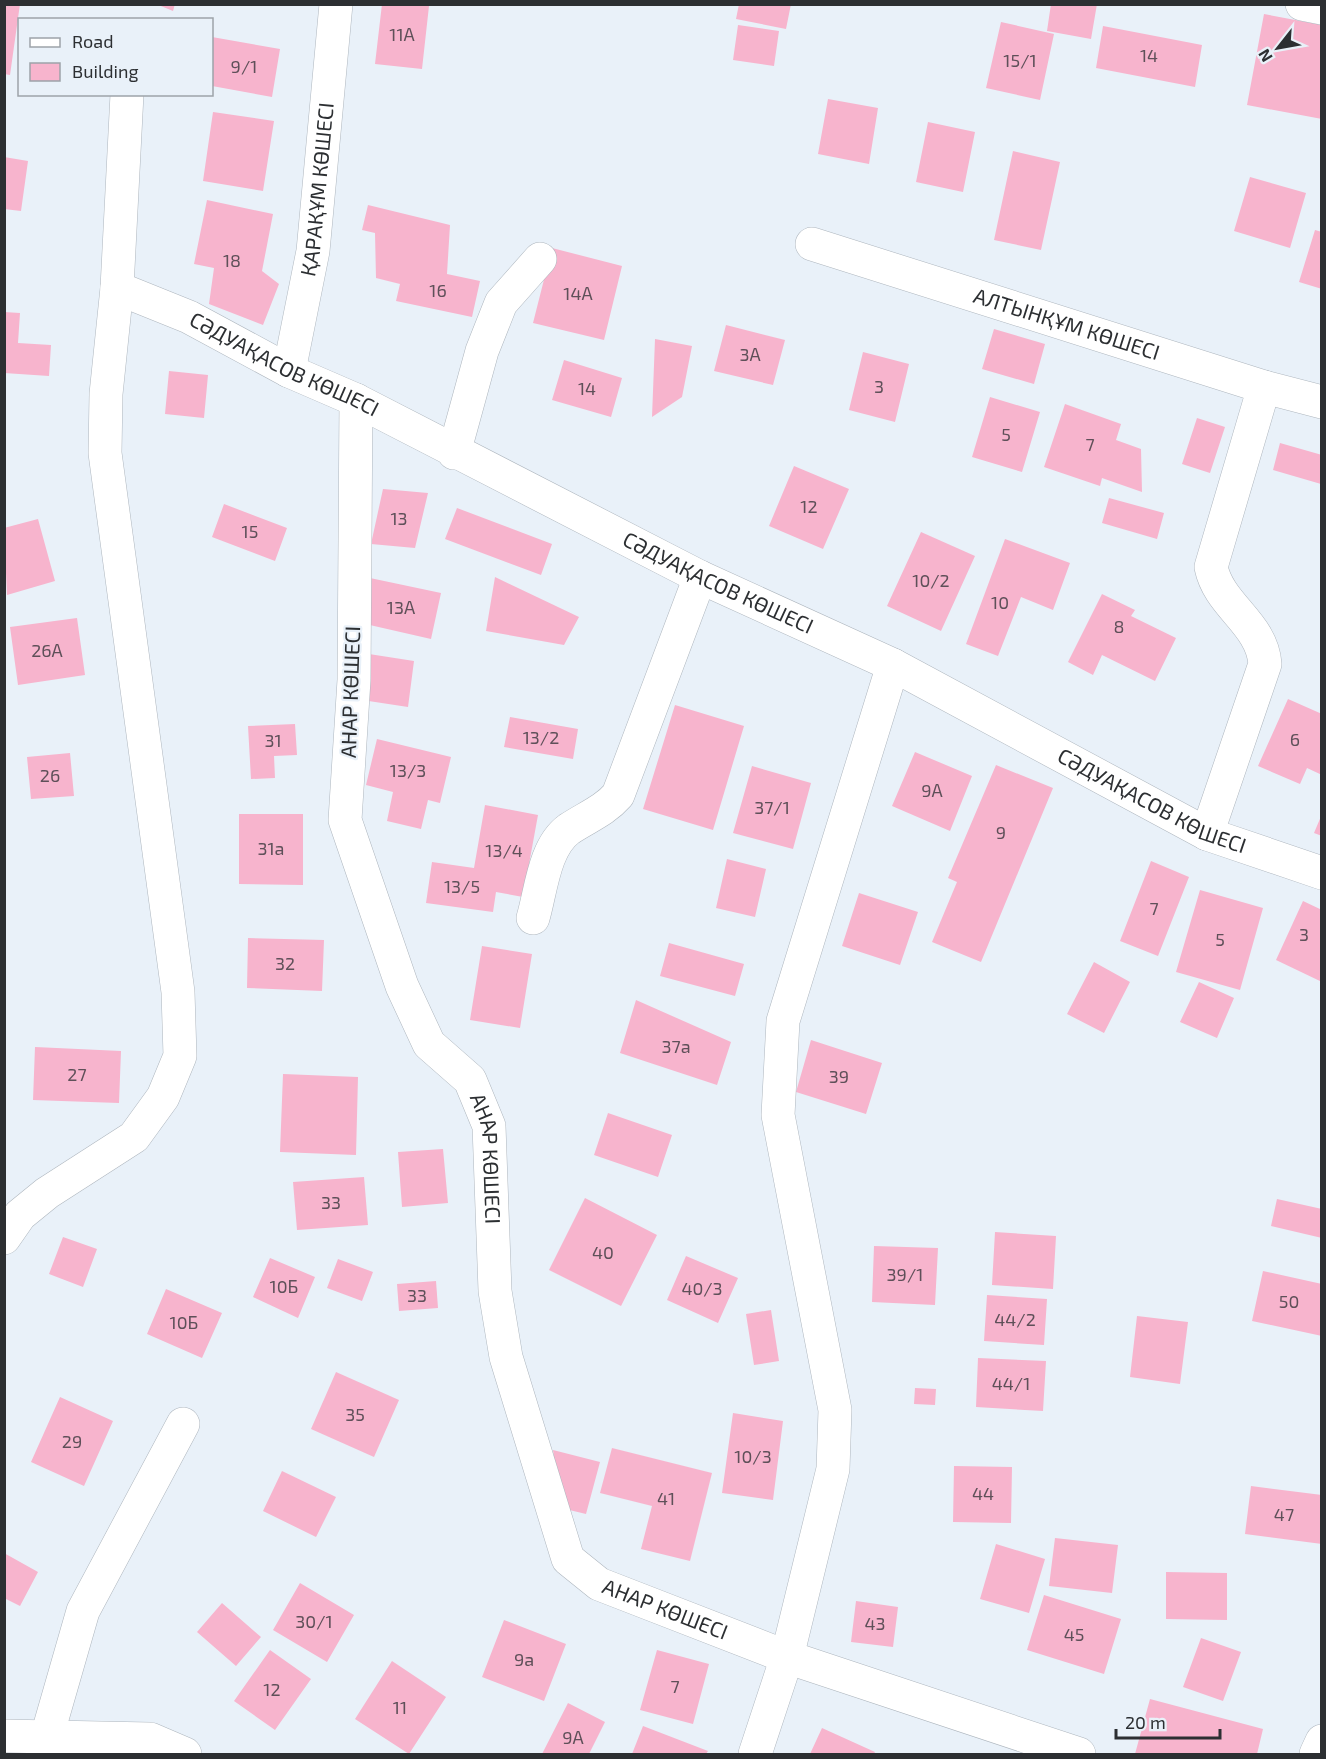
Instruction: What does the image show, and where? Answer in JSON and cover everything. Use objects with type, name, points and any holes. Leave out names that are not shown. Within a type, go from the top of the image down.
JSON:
[{"type":"street","name":"ҚАРАҚҰМ КӨШЕСІ","points":[[289,371],[313,251],[336,4]]},
{"type":"street","points":[[1302,4],[1322,8]]},
{"type":"street","points":[[4,1238],[20,1215],[47,1192],[134,1137],[164,1097],[180,1056],[178,992],[105,453],[106,394],[117,288],[127,96]]},
{"type":"street","name":"АЛТЫНҚҰМ КӨШЕСІ","points":[[812,244],[1263,387],[1322,402]]},
{"type":"street","points":[[454,453],[482,351],[501,303],[540,259]]},
{"type":"street","name":"СӘДУАҚАСОВ КӨШЕСІ","points":[[117,288],[189,317],[289,371],[356,400],[454,453],[700,577],[893,665],[1207,834],[1322,873]]},
{"type":"street","points":[[1207,834],[1265,664],[1264,647],[1256,633],[1215,584],[1211,567],[1263,387]]},
{"type":"street","name":"АНАР КӨШЕСІ","points":[[356,400],[354,680],[345,820],[402,986],[429,1044],[470,1080],[489,1126],[495,1291],[506,1357],[568,1559],[599,1584],[787,1657],[1079,1755]]},
{"type":"street","points":[[533,918],[552,849],[567,831],[606,808],[618,795],[700,577]]},
{"type":"street","points":[[755,1755],[787,1657],[833,1469],[835,1410],[778,1115],[783,1021],[893,665]]},
{"type":"street","points":[[48,1745],[83,1611],[183,1424]]},
{"type":"street","points":[[4,1736],[48,1745],[150,1739],[185,1755]]},
{"type":"street","points":[[1316,1755],[1322,1741]]},
{"type":"building","points":[[4,4],[20,4],[10,75],[4,74]]},
{"type":"building","points":[[156,4],[175,4],[173,11]]},
{"type":"building","points":[[382,4],[429,6],[422,69],[375,64]]},
{"type":"building","points":[[739,4],[791,4],[786,29],[736,19]]},
{"type":"building","points":[[1051,4],[1097,4],[1091,39],[1047,31]]},
{"type":"building","points":[[1264,14],[1322,25],[1322,119],[1247,105]]},
{"type":"building","points":[[1001,22],[1054,34],[1040,100],[986,88]]},
{"type":"building","points":[[738,25],[779,31],[774,66],[733,60]]},
{"type":"building","points":[[1103,26],[1202,45],[1195,87],[1096,68]]},
{"type":"building","points":[[213,37],[280,49],[272,97],[213,86]]},
{"type":"building","points":[[828,99],[878,108],[869,164],[818,154]]},
{"type":"building","points":[[213,112],[274,121],[263,191],[203,181]]},
{"type":"building","points":[[928,122],[975,132],[963,192],[916,182]]},
{"type":"building","points":[[1013,151],[1060,162],[1041,250],[994,240]]},
{"type":"building","points":[[4,157],[28,161],[21,211],[4,209]]},
{"type":"building","points":[[1250,177],[1306,193],[1290,248],[1234,231]]},
{"type":"building","points":[[207,200],[273,214],[262,271],[279,284],[263,325],[209,304],[214,268],[194,264]]},
{"type":"building","points":[[368,205],[450,225],[447,274],[480,281],[472,317],[396,301],[400,284],[376,278],[375,233],[362,230]]},
{"type":"building","points":[[1315,230],[1322,232],[1322,289],[1299,282]]},
{"type":"building","points":[[552,248],[622,266],[604,340],[533,323]]},
{"type":"building","points":[[4,312],[20,313],[18,343],[51,345],[49,376],[4,373]]},
{"type":"building","points":[[726,325],[785,340],[773,385],[714,371]]},
{"type":"building","points":[[994,329],[1045,344],[1034,384],[982,369]]},
{"type":"building","points":[[655,339],[692,346],[682,397],[652,417]]},
{"type":"building","points":[[863,352],[909,364],[895,422],[849,410]]},
{"type":"building","points":[[564,360],[622,378],[611,417],[552,400]]},
{"type":"building","points":[[169,371],[208,375],[204,418],[165,414]]},
{"type":"building","points":[[990,397],[1040,412],[1022,472],[972,457]]},
{"type":"building","points":[[1065,404],[1121,424],[1116,440],[1141,449],[1142,492],[1102,478],[1100,486],[1044,467]]},
{"type":"building","points":[[1197,418],[1225,427],[1210,473],[1182,464]]},
{"type":"building","points":[[1280,443],[1322,455],[1321,484],[1273,470]]},
{"type":"building","points":[[794,466],[849,489],[823,549],[769,526]]},
{"type":"building","points":[[383,489],[428,493],[415,548],[371,544]]},
{"type":"building","points":[[1109,498],[1164,513],[1157,539],[1102,523]]},
{"type":"building","points":[[224,504],[287,528],[275,561],[212,537]]},
{"type":"building","points":[[457,508],[552,544],[541,575],[445,539]]},
{"type":"building","points":[[38,519],[55,581],[7,595],[4,528]]},
{"type":"building","points":[[921,532],[975,556],[941,631],[887,606]]},
{"type":"building","points":[[1005,539],[1070,563],[1053,610],[1021,597],[998,656],[966,644]]},
{"type":"building","points":[[495,577],[579,617],[564,645],[486,631]]},
{"type":"building","points":[[370,578],[441,593],[431,639],[361,623]]},
{"type":"building","points":[[1102,594],[1135,610],[1131,616],[1176,638],[1155,681],[1102,655],[1093,675],[1068,662]]},
{"type":"building","points":[[77,618],[85,675],[18,685],[10,627]]},
{"type":"building","points":[[369,654],[414,661],[408,707],[362,700]]},
{"type":"building","points":[[1288,699],[1322,714],[1322,775],[1307,768],[1300,784],[1258,766]]},
{"type":"building","points":[[675,705],[744,726],[713,830],[643,809]]},
{"type":"building","points":[[510,717],[578,729],[573,759],[504,747]]},
{"type":"building","points":[[295,724],[297,755],[274,756],[275,778],[251,779],[248,726]]},
{"type":"building","points":[[377,739],[451,757],[440,803],[428,800],[421,829],[387,821],[393,792],[366,785]]},
{"type":"building","points":[[915,752],[972,776],[950,831],[892,806]]},
{"type":"building","points":[[70,753],[74,796],[31,799],[27,757]]},
{"type":"building","points":[[996,765],[1053,788],[981,962],[932,942],[957,882],[948,878]]},
{"type":"building","points":[[752,766],[811,783],[793,849],[733,833]]},
{"type":"building","points":[[485,805],[538,815],[523,897],[496,892],[493,912],[426,903],[432,862],[474,868]]},
{"type":"building","points":[[239,814],[303,814],[303,885],[239,884]]},
{"type":"building","points":[[1322,814],[1322,836],[1314,833]]},
{"type":"building","points":[[727,859],[766,869],[755,917],[716,908]]},
{"type":"building","points":[[1151,861],[1189,877],[1158,956],[1120,941]]},
{"type":"building","points":[[1200,890],[1263,908],[1240,990],[1176,972]]},
{"type":"building","points":[[859,893],[918,912],[900,965],[842,946]]},
{"type":"building","points":[[1303,901],[1322,910],[1322,982],[1276,960]]},
{"type":"building","points":[[248,938],[324,940],[322,991],[247,988]]},
{"type":"building","points":[[669,943],[744,964],[735,996],[660,976]]},
{"type":"building","points":[[482,946],[532,954],[520,1028],[470,1020]]},
{"type":"building","points":[[1094,962],[1130,982],[1104,1033],[1067,1014]]},
{"type":"building","points":[[1199,982],[1234,998],[1217,1038],[1180,1022]]},
{"type":"building","points":[[636,1000],[731,1042],[717,1085],[620,1053]]},
{"type":"building","points":[[811,1040],[882,1063],[866,1114],[796,1092]]},
{"type":"building","points":[[35,1047],[121,1051],[119,1103],[33,1100]]},
{"type":"building","points":[[283,1074],[358,1077],[356,1155],[280,1152]]},
{"type":"building","points":[[608,1113],[672,1135],[658,1177],[594,1155]]},
{"type":"building","points":[[443,1149],[448,1203],[402,1207],[398,1152]]},
{"type":"building","points":[[364,1177],[368,1225],[297,1230],[293,1182]]},
{"type":"building","points":[[585,1198],[657,1235],[621,1306],[549,1270]]},
{"type":"building","points":[[1277,1199],[1322,1209],[1322,1238],[1271,1226]]},
{"type":"building","points":[[995,1232],[1056,1236],[1053,1289],[992,1285]]},
{"type":"building","points":[[63,1237],[97,1249],[83,1287],[49,1274]]},
{"type":"building","points":[[874,1246],[938,1248],[935,1305],[872,1302]]},
{"type":"building","points":[[686,1256],[738,1278],[718,1323],[667,1300]]},
{"type":"building","points":[[270,1258],[315,1277],[298,1318],[253,1297]]},
{"type":"building","points":[[338,1259],[373,1272],[362,1301],[327,1288]]},
{"type":"building","points":[[1263,1271],[1322,1284],[1322,1336],[1252,1321]]},
{"type":"building","points":[[436,1281],[438,1308],[399,1311],[397,1284]]},
{"type":"building","points":[[166,1289],[222,1313],[202,1358],[147,1334]]},
{"type":"building","points":[[987,1295],[1047,1299],[1044,1345],[984,1341]]},
{"type":"building","points":[[771,1310],[779,1361],[754,1365],[746,1314]]},
{"type":"building","points":[[1137,1316],[1188,1322],[1180,1384],[1130,1377]]},
{"type":"building","points":[[978,1358],[1046,1361],[1043,1411],[976,1407]]},
{"type":"building","points":[[336,1372],[399,1400],[374,1457],[311,1429]]},
{"type":"building","points":[[915,1388],[936,1389],[935,1405],[914,1404]]},
{"type":"building","points":[[60,1397],[113,1421],[84,1486],[31,1462]]},
{"type":"building","points":[[733,1413],[783,1421],[773,1500],[722,1493]]},
{"type":"building","points":[[612,1448],[712,1473],[690,1561],[641,1549],[652,1506],[600,1493]]},
{"type":"building","points":[[553,1450],[600,1462],[586,1514],[561,1508]]},
{"type":"building","points":[[954,1466],[1012,1467],[1011,1523],[953,1522]]},
{"type":"building","points":[[282,1471],[336,1497],[316,1537],[263,1511]]},
{"type":"building","points":[[1251,1486],[1322,1495],[1322,1544],[1245,1534]]},
{"type":"building","points":[[1055,1538],[1118,1545],[1112,1593],[1049,1586]]},
{"type":"building","points":[[996,1544],[1045,1559],[1029,1613],[980,1599]]},
{"type":"building","points":[[4,1553],[38,1572],[20,1606],[4,1598]]},
{"type":"building","points":[[1166,1572],[1227,1573],[1227,1620],[1166,1619]]},
{"type":"building","points":[[300,1583],[354,1615],[327,1662],[273,1630]]},
{"type":"building","points":[[1044,1595],[1121,1619],[1104,1674],[1027,1650]]},
{"type":"building","points":[[856,1601],[898,1607],[893,1647],[851,1642]]},
{"type":"building","points":[[222,1603],[261,1637],[236,1666],[197,1632]]},
{"type":"building","points":[[504,1620],[566,1644],[544,1701],[482,1677]]},
{"type":"building","points":[[1201,1638],[1241,1652],[1223,1701],[1183,1687]]},
{"type":"building","points":[[270,1650],[311,1679],[275,1730],[234,1701]]},
{"type":"building","points":[[657,1650],[709,1664],[693,1724],[640,1710]]},
{"type":"building","points":[[392,1661],[446,1697],[409,1754],[355,1719]]},
{"type":"building","points":[[1150,1699],[1263,1729],[1257,1754],[1135,1754]]},
{"type":"building","points":[[568,1703],[605,1722],[589,1754],[542,1754]]},
{"type":"building","points":[[643,1726],[708,1751],[706,1754],[632,1754]]},
{"type":"building","points":[[822,1728],[875,1752],[874,1754],[810,1754]]}]
